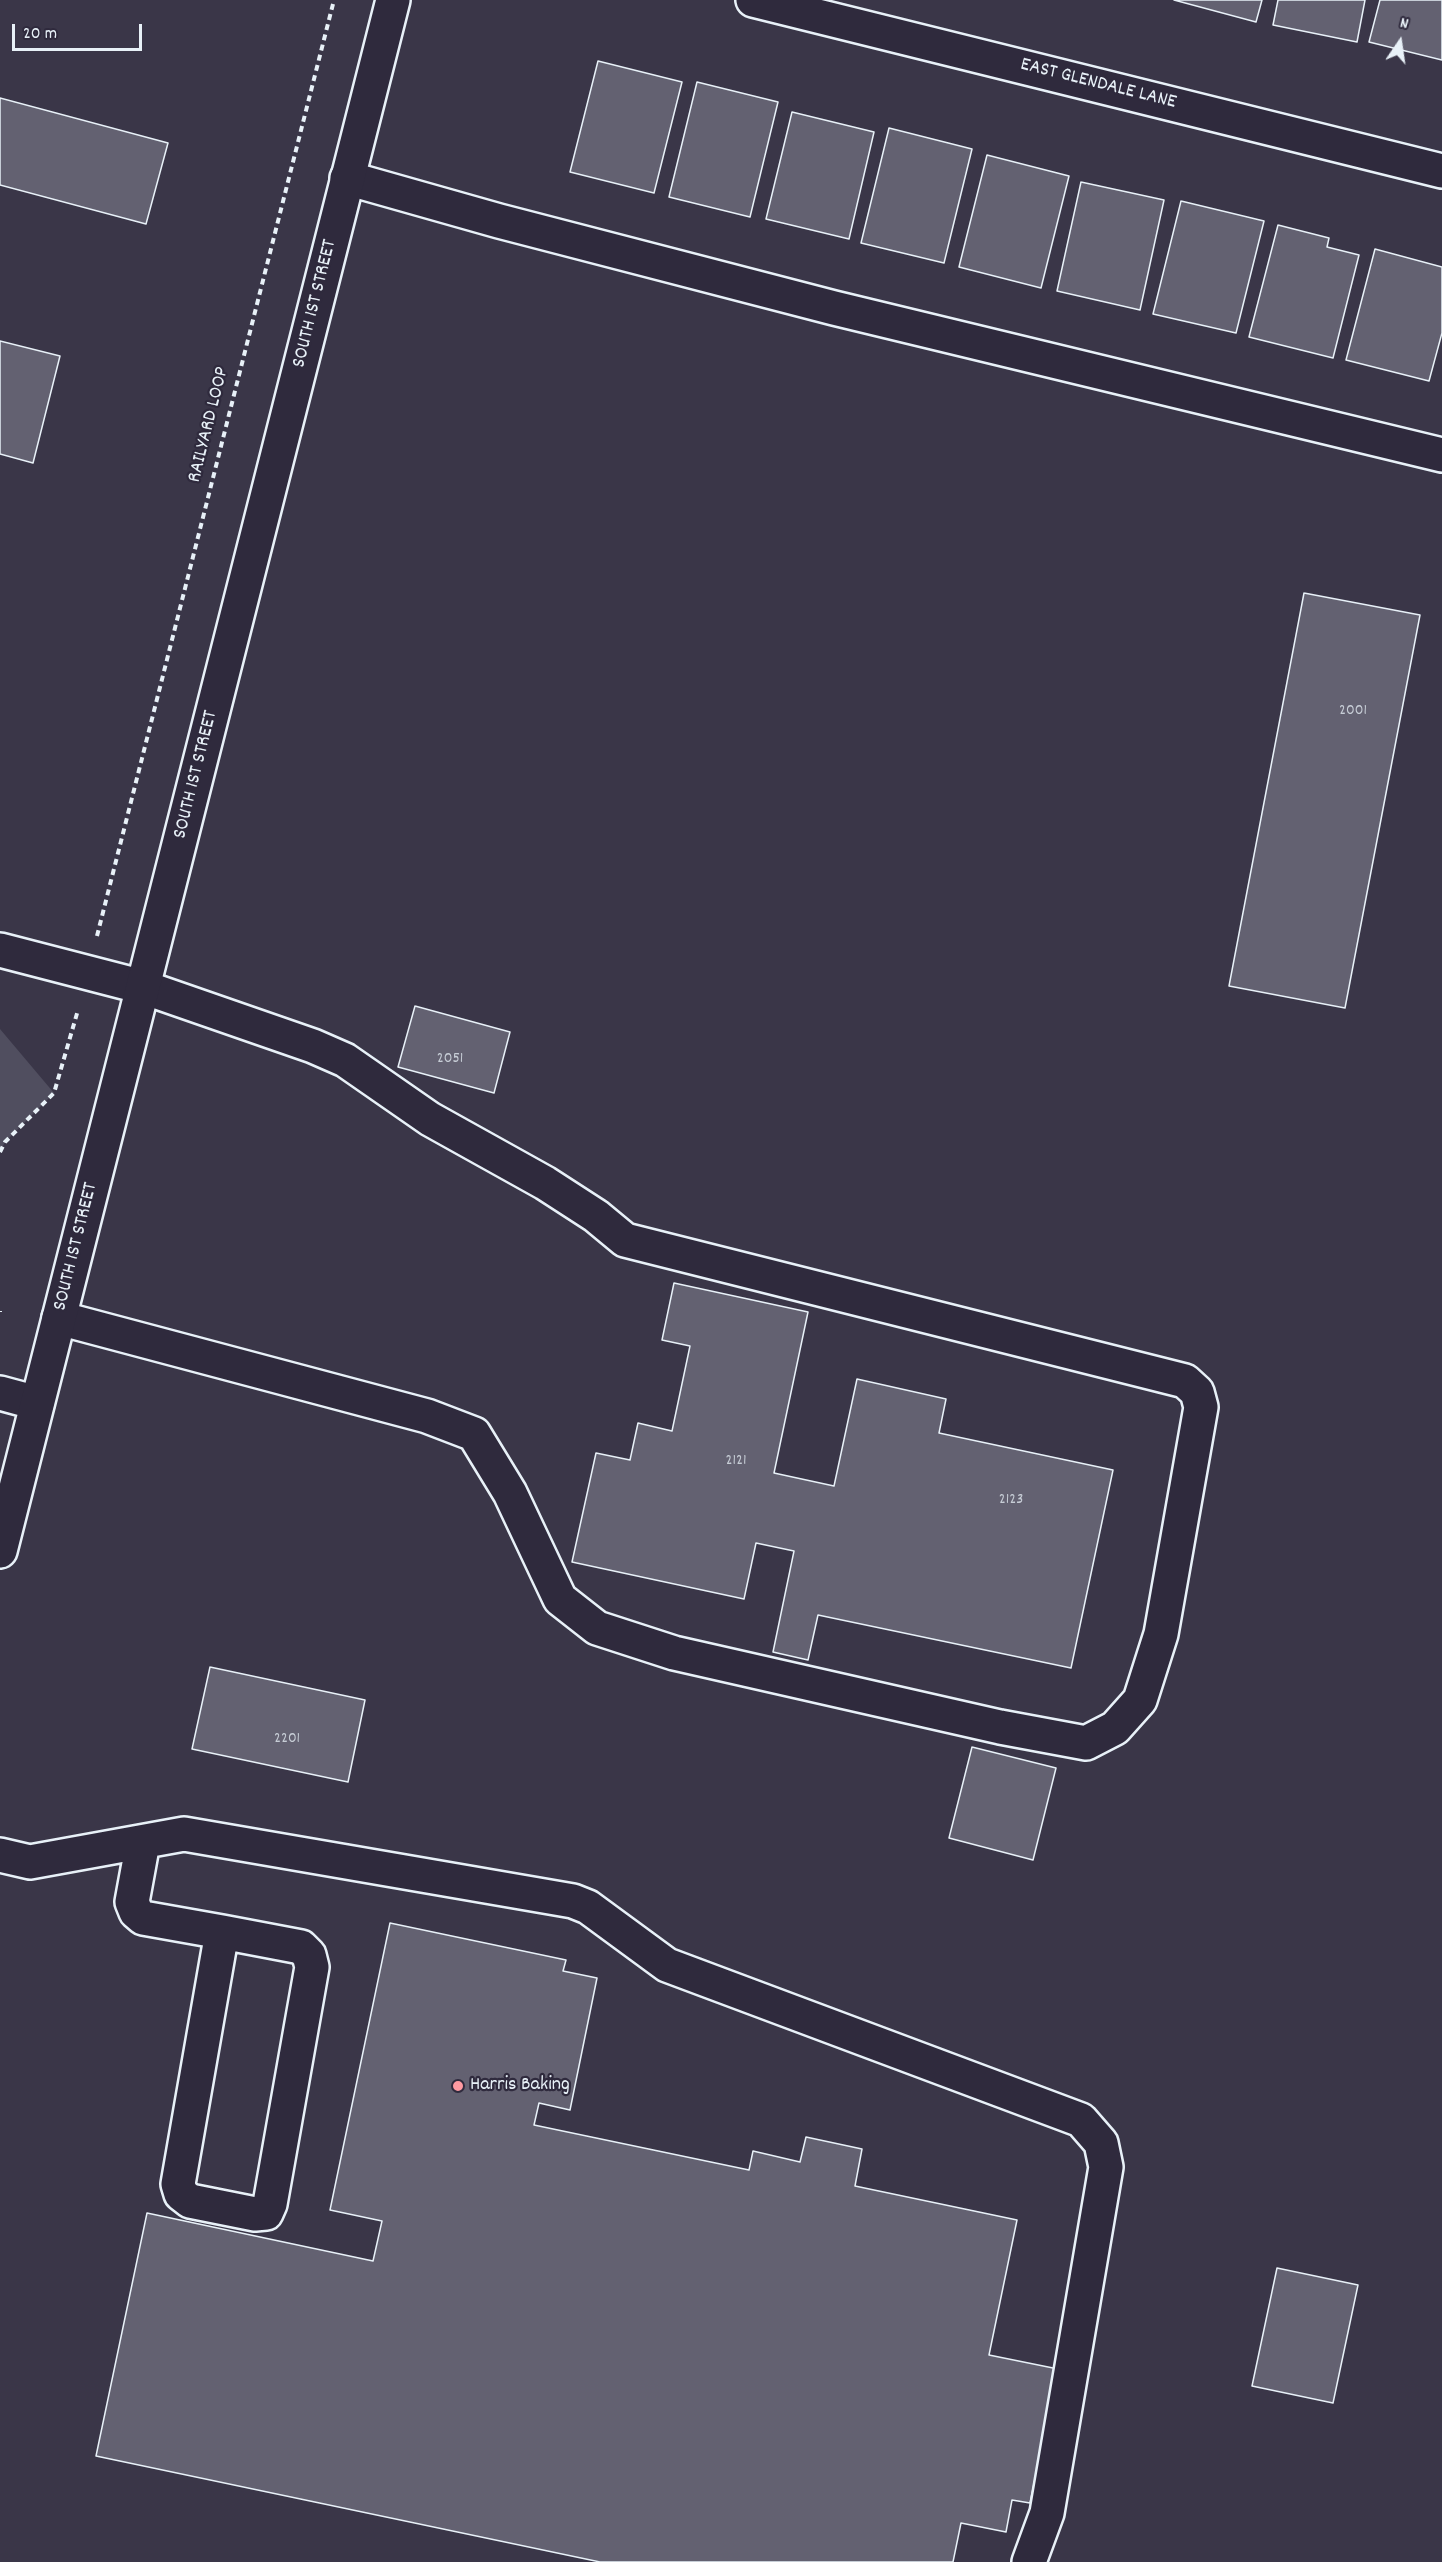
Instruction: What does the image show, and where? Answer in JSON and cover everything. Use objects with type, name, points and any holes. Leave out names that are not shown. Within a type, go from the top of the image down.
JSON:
[{"type":"main road","name":"SOUTH 1ST STREET","points":[[0,1551],[393,0]]},
{"type":"main road","name":"EAST GLENDALE LANE","points":[[753,0],[1442,171]]},
{"type":"main road","points":[[348,178],[499,221],[834,308],[1442,455]]},
{"type":"main road","points":[[0,950],[143,987],[313,1046],[345,1060],[430,1119],[545,1183],[596,1216],[625,1240],[1185,1381],[1197,1392],[1201,1407],[1161,1634],[1140,1700],[1115,1728],[1086,1743],[988,1725],[674,1653],[597,1628],[560,1599],[510,1493],[474,1434],[416,1413],[59,1318]]},
{"type":"main road","points":[[0,1393],[38,1404]]},
{"type":"main road","points":[[0,1855],[30,1862],[184,1834],[573,1901],[588,1907],[667,1965],[1082,2120],[1101,2143],[1106,2167],[1047,2513],[1029,2562]]},
{"type":"main road","points":[[143,1842],[132,1902],[136,1912],[143,1917],[222,1932],[301,1947],[309,1955],[312,1967],[270,2204],[266,2213],[255,2214],[190,2201],[181,2194],[178,2184],[222,1932]]},
{"type":"path","name":"RAILYARD LOOP","points":[[116,858],[334,0]]},
{"type":"path","points":[[0,1152],[5,1142],[54,1093]]},
{"type":"shaded area","points":[[0,1029],[54,1093],[5,1142],[0,1152]]},
{"type":"building","points":[[1174,0],[1262,0],[1256,22]]},
{"type":"building","points":[[1278,0],[1365,0],[1357,42],[1273,25]]},
{"type":"building","points":[[1380,0],[1442,0],[1442,60],[1369,42]]},
{"type":"building","points":[[598,61],[682,82],[654,193],[570,172]]},
{"type":"building","points":[[697,82],[778,102],[750,217],[669,197]]},
{"type":"building","points":[[0,98],[168,143],[146,224],[0,185]]},
{"type":"building","points":[[792,112],[874,132],[849,239],[766,219]]},
{"type":"building","points":[[889,128],[972,149],[944,263],[861,243]]},
{"type":"building","points":[[987,155],[1069,176],[1041,288],[959,267]]},
{"type":"building","points":[[1081,182],[1164,200],[1140,310],[1057,291]]},
{"type":"building","points":[[1181,201],[1264,221],[1236,333],[1153,314]]},
{"type":"building","points":[[1278,225],[1329,238],[1327,247],[1359,255],[1333,358],[1249,337]]},
{"type":"building","points":[[1375,249],[1442,267],[1442,333],[1429,381],[1346,360]]},
{"type":"building","points":[[0,341],[60,356],[33,463],[0,454]]},
{"type":"building","points":[[1304,593],[1420,615],[1345,1008],[1229,986]]},
{"type":"building","points":[[415,1006],[510,1032],[494,1093],[398,1067]]},
{"type":"building","points":[[674,1283],[808,1312],[774,1473],[834,1486],[857,1379],[946,1399],[939,1433],[1113,1470],[1071,1668],[818,1615],[808,1660],[773,1652],[794,1551],[756,1543],[744,1599],[572,1562],[596,1453],[630,1460],[638,1423],[672,1431],[690,1346],[662,1340]]},
{"type":"building","points":[[210,1667],[365,1700],[348,1782],[192,1749]]},
{"type":"building","points":[[972,1747],[1056,1768],[1033,1860],[949,1838]]},
{"type":"building","points":[[390,1923],[566,1960],[563,1971],[597,1978],[570,2110],[539,2103],[534,2125],[749,2170],[753,2151],[800,2162],[806,2137],[862,2149],[855,2186],[1017,2220],[989,2355],[1058,2369],[1030,2503],[1012,2500],[1006,2532],[961,2523],[953,2562],[600,2562],[96,2456],[147,2213],[373,2261],[382,2221],[330,2210]]},
{"type":"building","points":[[1277,2268],[1358,2285],[1333,2403],[1252,2386]]},
{"type":"place","name":"Harris Baking","points":[[458,2086]]}]
